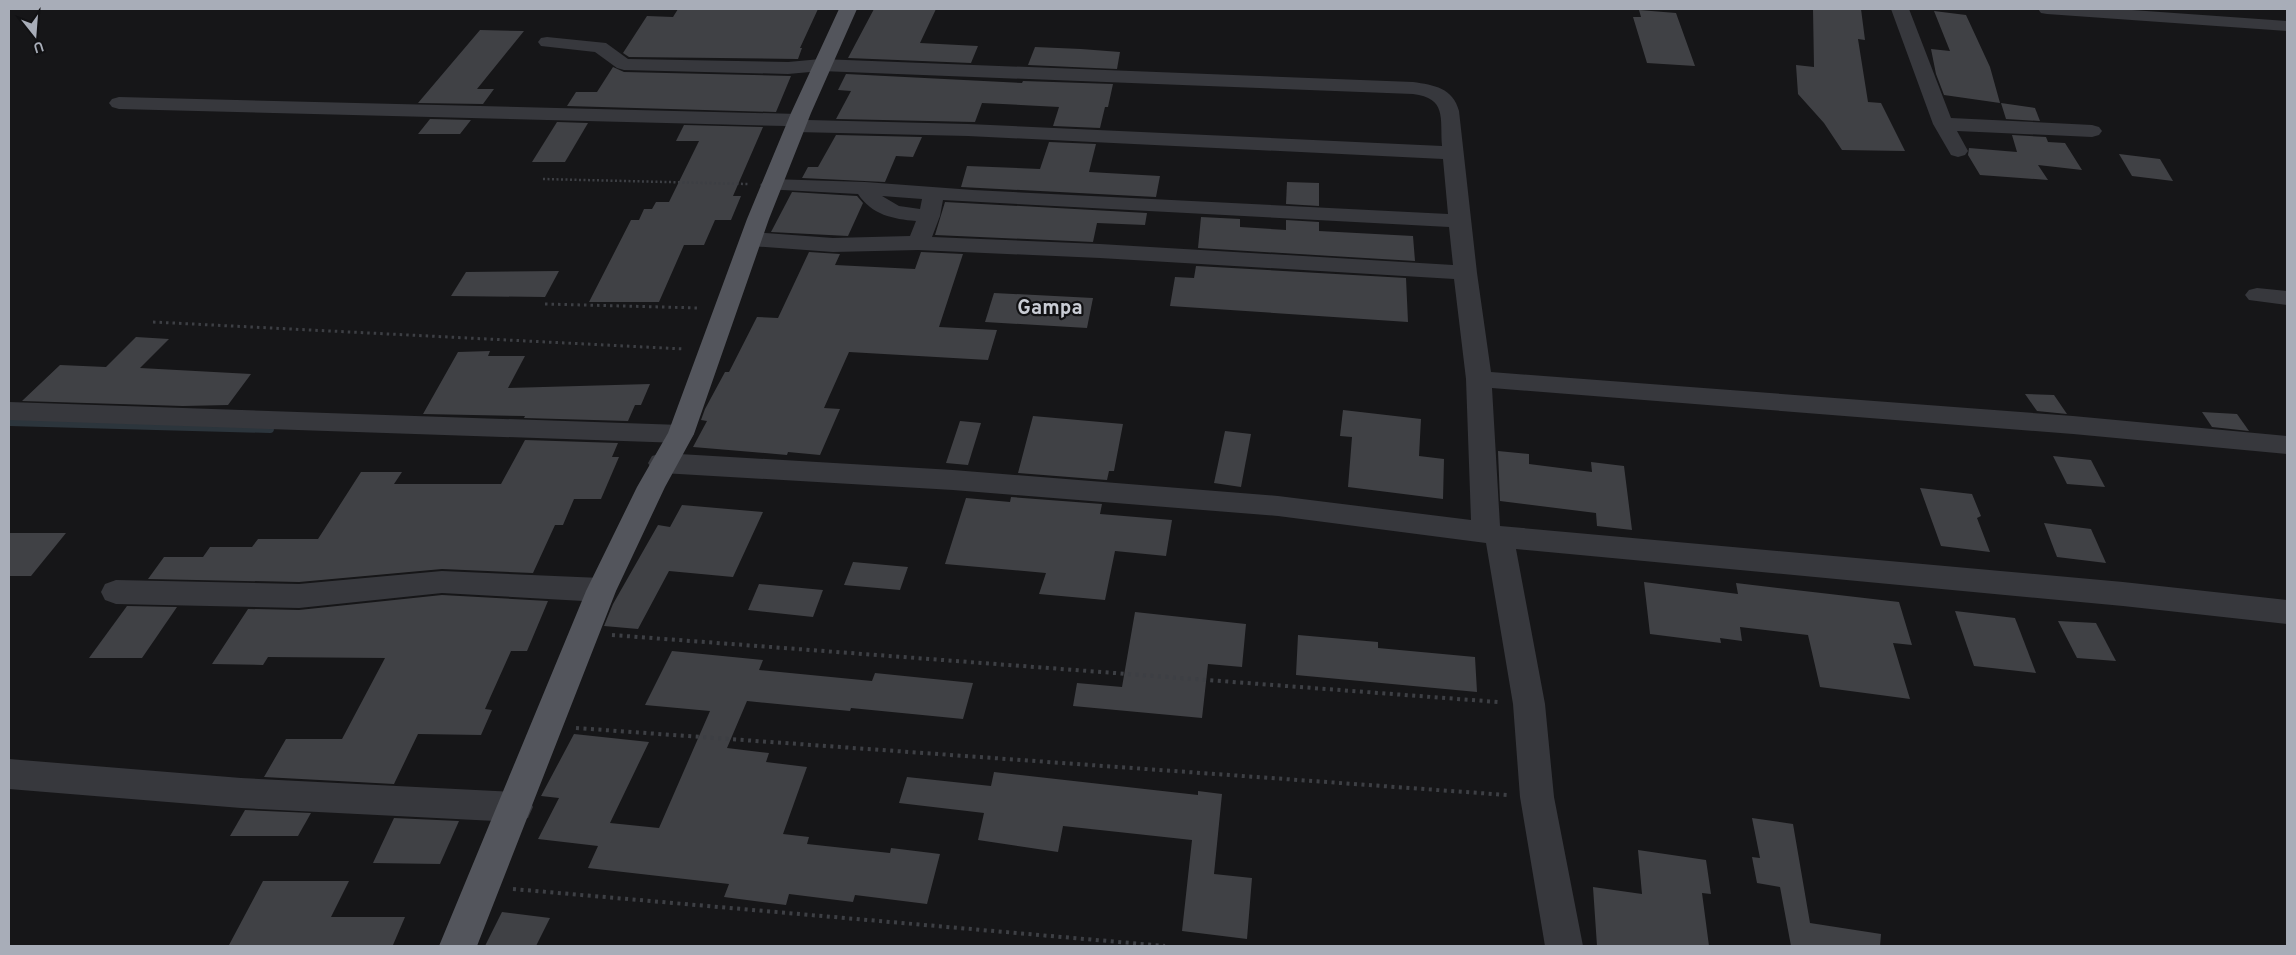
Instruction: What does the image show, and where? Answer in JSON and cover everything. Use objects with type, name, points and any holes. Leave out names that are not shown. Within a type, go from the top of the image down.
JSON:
[{"type":"main road","points":[[458,946],[516,807],[545,726],[600,590],[662,463],[681,434],[771,185],[821,64],[848,9]]},
{"type":"street","points":[[1900,9],[1943,124],[1958,151]]},
{"type":"street","points":[[2058,9],[2287,26]]},
{"type":"street","points":[[547,42],[600,47],[624,64],[788,68],[821,64],[1428,90],[1440,94],[1448,101],[1465,274],[1479,379],[1492,534],[1529,704],[1537,797],[1564,946]]},
{"type":"street","points":[[119,103],[797,123],[1453,153]]},
{"type":"street","points":[[1943,124],[2092,131]]},
{"type":"street","points":[[771,185],[866,188],[934,194],[1460,221]]},
{"type":"street","points":[[866,188],[872,201],[890,212],[929,216]]},
{"type":"street","points":[[918,243],[929,216],[934,194]]},
{"type":"street","points":[[751,239],[833,245],[918,243],[1100,251],[1465,274]]},
{"type":"street","points":[[2257,296],[2287,298]]},
{"type":"street","points":[[1479,379],[2073,425],[2287,444]]},
{"type":"street","points":[[9,411],[681,434]]},
{"type":"street","points":[[662,463],[953,480],[1278,506],[1492,534],[2123,594],[2287,612]]},
{"type":"street","points":[[116,592],[299,596],[442,582],[600,590]]},
{"type":"street","points":[[9,774],[240,793],[516,807]]},
{"type":"path","points":[[543,179],[771,185]]},
{"type":"path","points":[[545,304],[641,308],[725,308]]},
{"type":"path","points":[[153,322],[710,350]]},
{"type":"path","points":[[583,633],[1529,704]]},
{"type":"path","points":[[545,726],[1537,797]]},
{"type":"path","points":[[484,886],[1165,946]]},
{"type":"building","points":[[678,9],[818,9],[800,48],[802,48],[798,59],[629,57],[623,53],[647,16],[673,17]]},
{"type":"building","points":[[874,9],[936,9],[920,43],[978,46],[971,63],[848,58]]},
{"type":"building","points":[[1813,9],[1861,9],[1865,40],[1858,39],[1868,102],[1881,103],[1905,151],[1842,150],[1824,123],[1798,94],[1796,65],[1814,67]]},
{"type":"building","points":[[1639,10],[1676,13],[1695,66],[1647,63],[1633,17],[1641,17]]},
{"type":"building","points":[[1934,11],[1966,15],[1990,67],[2000,103],[1944,95],[1936,74],[1931,49],[1950,51]]},
{"type":"building","points":[[480,30],[524,31],[477,89],[494,89],[483,104],[418,103]]},
{"type":"building","points":[[1035,47],[1120,52],[1117,69],[1028,65]]},
{"type":"building","points":[[613,67],[624,72],[791,76],[776,112],[567,106],[576,92],[597,92]]},
{"type":"building","points":[[846,74],[1022,83],[1023,81],[1113,84],[1108,107],[1105,107],[1100,128],[1053,126],[1059,107],[982,103],[975,122],[836,119],[851,91],[838,90]]},
{"type":"building","points":[[2001,103],[2035,108],[2040,121],[2006,119]]},
{"type":"building","points":[[430,119],[471,120],[460,134],[418,134]]},
{"type":"building","points":[[557,122],[588,123],[565,162],[532,162]]},
{"type":"building","points":[[684,125],[763,127],[733,196],[741,196],[731,220],[715,220],[704,245],[684,245],[659,302],[589,302],[631,220],[639,220],[644,209],[652,209],[656,202],[669,202],[699,141],[676,141]]},
{"type":"building","points":[[836,135],[922,137],[913,157],[896,156],[885,182],[802,178],[808,167],[818,167]]},
{"type":"building","points":[[2012,135],[2046,137],[2048,142],[2065,143],[2082,170],[2038,165],[2048,180],[1980,175],[1968,155],[1969,148],[2017,152]]},
{"type":"building","points":[[1049,142],[1096,144],[1089,172],[1160,176],[1156,197],[961,187],[967,166],[1040,169]]},
{"type":"building","points":[[2119,154],[2160,159],[2173,181],[2132,176]]},
{"type":"building","points":[[1287,182],[1319,183],[1319,206],[1286,204]]},
{"type":"building","points":[[792,192],[857,196],[863,203],[848,236],[771,232]]},
{"type":"building","points":[[945,202],[1147,213],[1145,225],[1097,223],[1093,242],[935,235]]},
{"type":"building","points":[[1201,217],[1240,219],[1240,227],[1286,230],[1286,220],[1319,222],[1319,231],[1413,236],[1415,261],[1198,248]]},
{"type":"building","points":[[809,252],[840,254],[835,265],[915,269],[921,252],[963,254],[939,327],[997,330],[988,360],[849,352],[824,408],[840,409],[820,455],[788,452],[787,455],[693,447],[707,421],[701,420],[705,409],[725,372],[729,372],[757,317],[778,318]]},
{"type":"building","points":[[1196,266],[1406,278],[1408,322],[1170,306],[1175,277],[1194,278]]},
{"type":"building","points":[[559,271],[545,297],[451,296],[466,272]]},
{"type":"building","points":[[994,293],[1093,298],[1087,328],[985,322]]},
{"type":"building","points":[[136,337],[169,339],[140,368],[251,374],[228,405],[183,406],[22,401],[60,365],[106,367]]},
{"type":"building","points":[[490,351],[488,356],[525,356],[508,388],[650,384],[641,405],[635,405],[628,421],[423,414],[458,352]]},
{"type":"building","points":[[2025,394],[2054,395],[2067,414],[2037,411]]},
{"type":"building","points":[[1343,410],[1421,419],[1419,456],[1444,459],[1443,499],[1348,487],[1352,437],[1340,436]]},
{"type":"building","points":[[2202,412],[2237,414],[2249,431],[2212,427]]},
{"type":"building","points":[[1033,416],[1123,424],[1114,471],[1109,471],[1107,480],[1018,473]]},
{"type":"building","points":[[960,421],[981,423],[968,465],[946,463]]},
{"type":"building","points":[[1225,431],[1251,434],[1241,487],[1214,483]]},
{"type":"building","points":[[525,440],[618,443],[612,457],[619,457],[601,499],[574,499],[563,525],[555,525],[533,573],[442,569],[299,582],[148,579],[164,557],[203,557],[210,547],[252,547],[258,539],[318,539],[361,472],[402,472],[394,484],[501,484]]},
{"type":"building","points":[[1498,451],[1529,454],[1529,464],[1592,472],[1591,462],[1624,466],[1632,530],[1597,526],[1596,513],[1500,501]]},
{"type":"building","points":[[2053,456],[2091,460],[2105,487],[2067,484]]},
{"type":"building","points":[[1920,488],[1972,494],[1981,516],[1977,518],[1990,552],[1941,546]]},
{"type":"building","points":[[1011,497],[1102,504],[1100,514],[1172,520],[1166,556],[1115,551],[1105,600],[1039,594],[1046,573],[945,564],[966,498],[1010,502]]},
{"type":"building","points":[[682,505],[763,512],[733,577],[669,571],[638,629],[604,626],[613,604],[658,525],[670,527]]},
{"type":"building","points":[[2044,523],[2091,529],[2106,563],[2057,557]]},
{"type":"building","points":[[9,533],[66,533],[31,576],[9,576]]},
{"type":"building","points":[[853,562],[908,567],[900,590],[844,585]]},
{"type":"building","points":[[1644,582],[1738,594],[1736,583],[1899,602],[1912,645],[1893,643],[1910,699],[1820,687],[1808,635],[1740,627],[1742,641],[1720,638],[1721,643],[1650,634]]},
{"type":"building","points":[[759,584],[823,590],[813,617],[748,610]]},
{"type":"building","points":[[442,595],[548,601],[527,651],[511,651],[485,709],[492,710],[481,735],[418,734],[394,784],[264,777],[286,739],[342,739],[385,658],[268,657],[263,665],[212,664],[248,609],[299,610]]},
{"type":"building","points":[[127,606],[177,607],[142,658],[89,658]]},
{"type":"building","points":[[1955,611],[2015,618],[2036,673],[1974,666]]},
{"type":"building","points":[[1135,612],[1246,624],[1242,667],[1208,664],[1202,718],[1073,706],[1077,683],[1122,687]]},
{"type":"building","points":[[2058,621],[2096,623],[2116,661],[2077,658]]},
{"type":"building","points":[[1298,635],[1378,642],[1378,648],[1475,657],[1477,692],[1296,675]]},
{"type":"building","points":[[672,651],[763,660],[759,670],[872,681],[875,673],[973,683],[963,719],[851,708],[850,711],[747,701],[727,748],[769,753],[766,762],[807,767],[783,834],[809,837],[807,844],[890,853],[891,848],[940,854],[927,904],[855,895],[853,902],[789,894],[786,905],[724,897],[729,884],[588,868],[598,846],[538,839],[559,798],[541,796],[574,734],[649,742],[610,823],[659,828],[710,711],[645,705]]},
{"type":"building","points":[[994,772],[1198,795],[1198,791],[1222,794],[1214,874],[1252,878],[1247,939],[1182,931],[1192,840],[1063,826],[1058,852],[978,840],[984,813],[899,803],[907,777],[991,786]]},
{"type":"building","points":[[245,810],[311,813],[298,836],[230,836]]},
{"type":"building","points":[[394,818],[459,821],[440,864],[373,863]]},
{"type":"building","points":[[1752,818],[1793,824],[1810,923],[1881,934],[1880,946],[1791,946],[1780,887],[1757,883],[1752,857],[1760,858]]},
{"type":"building","points":[[1638,850],[1706,860],[1711,894],[1702,893],[1709,946],[1597,946],[1593,887],[1642,894]]},
{"type":"building","points":[[263,881],[349,881],[331,917],[405,917],[393,945],[229,945]]},
{"type":"building","points":[[502,912],[550,918],[536,946],[485,946]]},
{"type":"waterway","points":[[9,422],[270,429]]},
{"type":"district","name":"Gampa","points":[[1050,307]]}]
